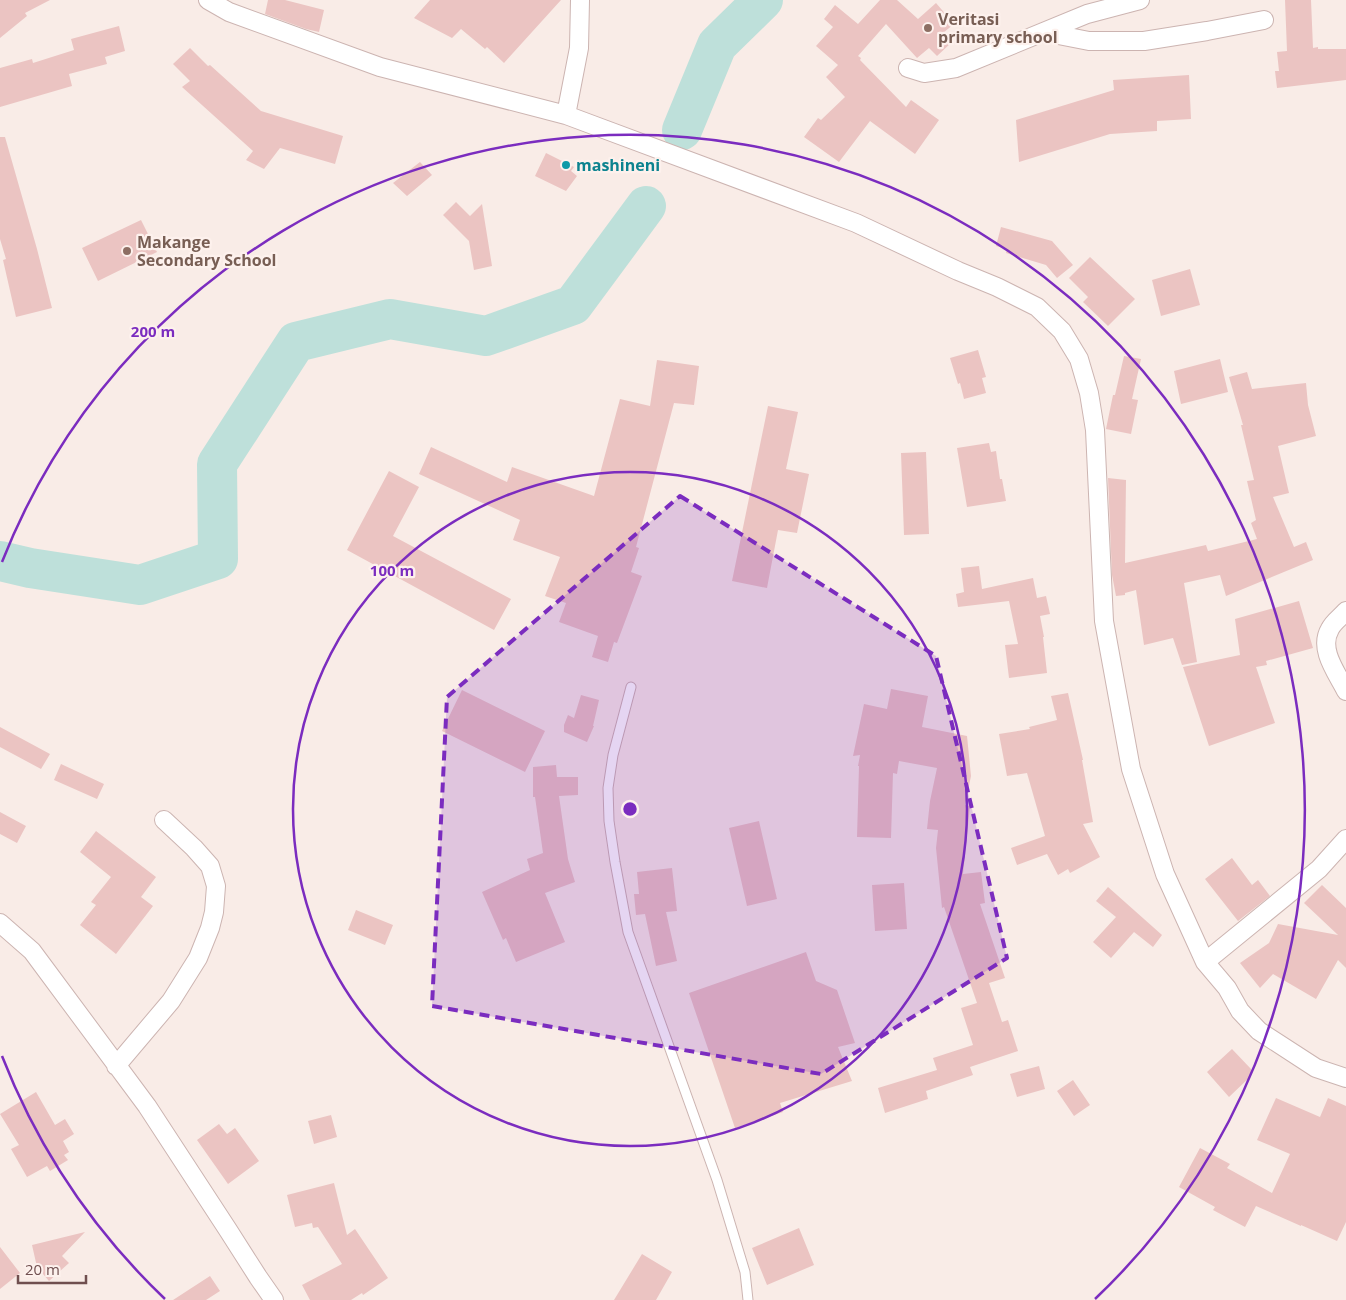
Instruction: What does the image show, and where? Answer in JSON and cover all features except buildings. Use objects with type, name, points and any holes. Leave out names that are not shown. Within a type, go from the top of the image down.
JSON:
[{"type":"street","points":[[208,0],[229,12],[380,66],[566,115],[856,223],[958,271],[998,287],[1037,307],[1062,331],[1079,359],[1089,393],[1095,430],[1104,621],[1131,770],[1165,874],[1205,962],[1227,988],[1240,1011],[1259,1031],[1316,1068],[1346,1078]]},
{"type":"street","points":[[566,115],[579,48],[580,0]]},
{"type":"street","points":[[908,68],[924,73],[956,68],[1087,14],[1140,0]]},
{"type":"street","points":[[1043,32],[1089,40],[1144,41],[1264,20]]},
{"type":"street","points":[[1346,611],[1330,629],[1325,646],[1332,665],[1346,691]]},
{"type":"street","points":[[116,1066],[171,1001],[198,958],[214,912],[216,886],[210,866],[164,820]]},
{"type":"street","points":[[1205,962],[1319,869],[1346,839]]},
{"type":"street","points":[[0,923],[32,952],[147,1106],[274,1300]]},
{"type":"lane","points":[[631,688],[612,756],[608,788],[609,821],[628,932],[717,1180],[744,1272],[748,1300]]},
{"type":"highlighted area","points":[[680,496],[936,656],[1007,958],[821,1074],[432,1006],[447,697]]},
{"type":"waterway","points":[[682,130],[717,45],[763,0]]},
{"type":"waterway","points":[[0,561],[30,568],[140,585],[218,559],[217,464],[296,342],[390,319],[486,336],[573,305],[646,206]]},
{"type":"place","name":"Veritasi primary school","points":[[928,28]]},
{"type":"place","name":"mashineni","points":[[566,165]]},
{"type":"place","name":"Makange Secondary School","points":[[127,251]]}]
